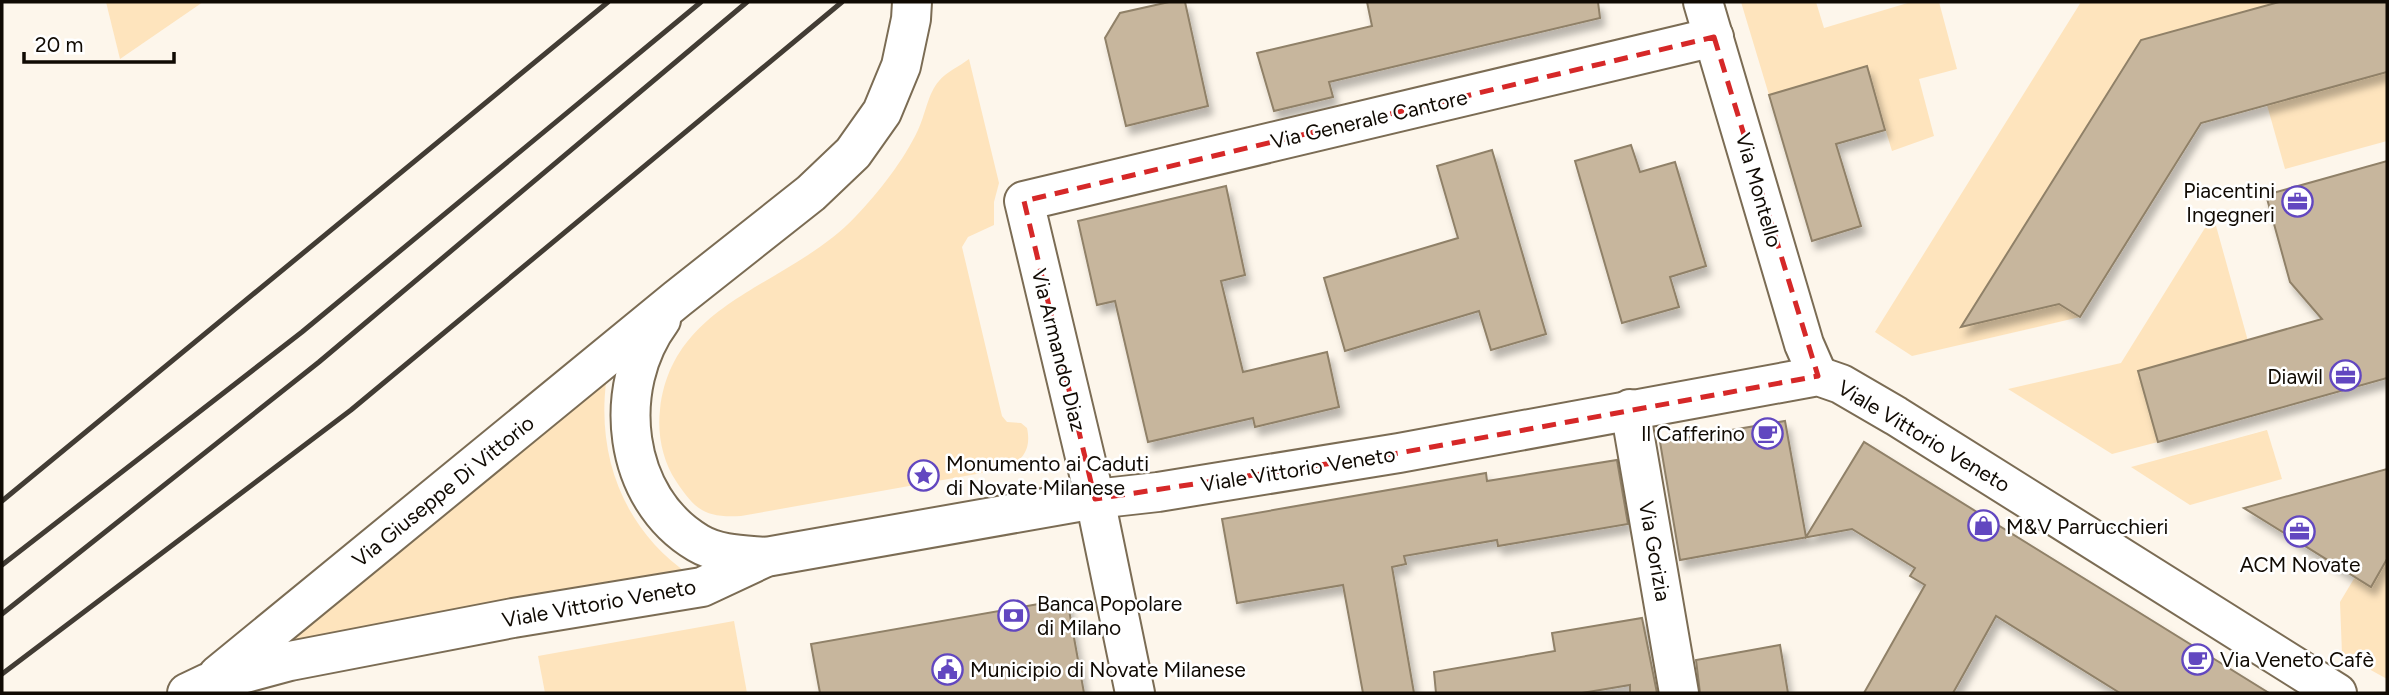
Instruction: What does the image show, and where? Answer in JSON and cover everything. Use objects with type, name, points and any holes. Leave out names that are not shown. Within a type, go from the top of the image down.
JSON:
[{"type":"street","name":"Via Giuseppe Di Vittorio","points":[[198,688],[811,193],[853,153],[882,113],[901,66],[912,2]]},
{"type":"street","name":"Via Generale Cantore","points":[[1024,201],[1709,20]]},
{"type":"street","name":"Via Montello","points":[[1709,20],[1804,344],[1818,376]]},
{"type":"street","name":"Via Armando Diaz","points":[[1024,201],[1095,499],[1135,693]]},
{"type":"street","name":"Via Giuseppe Di Vittorio","points":[[677,299],[653,331],[635,372],[630,394],[630,423],[635,458],[660,507],[698,543],[720,551],[766,557]]},
{"type":"street","name":"Viale Vittorio Veneto","points":[[198,688],[290,661],[702,587],[766,557],[1095,499],[1158,492],[1386,455],[1818,376],[1841,384],[1896,416],[2337,693]]},
{"type":"street","name":"Via Gorizia","points":[[1630,409],[1679,693]]},
{"type":"highlighted area","points":[[1714,37],[1818,376],[1399,453],[1095,499],[1024,201]]},
{"type":"shaded area","points":[[106,2],[203,2],[120,59]]},
{"type":"shaded area","points":[[1741,2],[1816,2],[1824,28],[1911,2],[1939,2],[1957,69],[1919,79],[1934,136],[1892,151],[1866,66],[1769,95]]},
{"type":"shaded area","points":[[2081,2],[2279,2],[2141,40],[1962,326],[2059,304],[2080,317],[1912,356],[1875,332]]},
{"type":"shaded area","points":[[969,59],[999,183],[994,202],[994,225],[968,237],[962,247],[1002,416],[1007,422],[1021,423],[1027,428],[1028,441],[1023,456],[1010,468],[741,516],[718,515],[702,510],[689,499],[671,473],[664,457],[659,429],[660,410],[669,373],[686,343],[710,319],[738,298],[799,261],[829,240],[856,216],[906,153],[935,86],[945,75]]},
{"type":"shaded area","points":[[2387,72],[2387,141],[2285,169],[2267,105]]},
{"type":"shaded area","points":[[2213,215],[2248,341],[2138,371],[2158,442],[2112,454],[2008,389],[2121,363]]},
{"type":"shaded area","points":[[606,383],[606,439],[611,466],[620,491],[632,515],[648,537],[690,575],[279,648]]},
{"type":"shaded area","points":[[2267,430],[2282,479],[2190,505],[2131,467]]},
{"type":"shaded area","points":[[2387,559],[2387,679],[2342,654],[2340,602],[2355,577],[2371,587]]},
{"type":"shaded area","points":[[734,621],[747,693],[545,693],[538,656]]},
{"type":"building","points":[[1169,2],[1185,2],[1208,106],[1126,126],[1105,38],[1120,13]]},
{"type":"building","points":[[1367,2],[1598,2],[1600,18],[1329,82],[1333,97],[1274,111],[1257,53],[1372,26]]},
{"type":"building","points":[[2279,2],[2387,2],[2387,72],[2201,123],[2080,317],[2059,304],[1961,327],[2141,40]]},
{"type":"building","points":[[1867,66],[1885,130],[1836,144],[1861,226],[1812,241],[1769,95]]},
{"type":"building","points":[[1631,145],[1640,172],[1675,162],[1706,266],[1670,277],[1679,307],[1622,323],[1575,161]]},
{"type":"building","points":[[1492,150],[1546,334],[1491,350],[1479,311],[1345,351],[1324,278],[1458,238],[1437,166]]},
{"type":"building","points":[[2387,161],[2387,378],[2158,442],[2138,371],[2322,319],[2290,282],[2266,195]]},
{"type":"building","points":[[1226,186],[1245,275],[1221,281],[1243,372],[1327,352],[1339,407],[1255,427],[1253,418],[1148,442],[1115,301],[1097,305],[1078,221]]},
{"type":"building","points":[[1785,421],[1806,537],[1864,442],[2269,693],[2120,693],[1996,616],[1953,693],[1864,693],[1925,585],[1910,576],[1915,568],[1852,529],[1680,560],[1660,442]]},
{"type":"building","points":[[1617,460],[1628,524],[1498,546],[1497,540],[1404,556],[1406,564],[1392,567],[1414,693],[1363,693],[1343,585],[1237,603],[1222,519],[1486,473],[1487,481]]},
{"type":"building","points":[[2387,469],[2387,559],[2371,587],[2244,508]]},
{"type":"building","name":"Municipio di Novate Milanese","points":[[1067,599],[1084,693],[820,693],[811,644]]},
{"type":"building","points":[[1642,618],[1657,693],[1630,693],[1630,685],[1582,693],[1436,693],[1434,672],[1555,651],[1552,633]]},
{"type":"building","points":[[1780,645],[1788,693],[1700,693],[1696,660]]},
{"type":"railway","points":[[2,501],[608,2]]},
{"type":"railway","points":[[2,565],[302,332],[701,2]]},
{"type":"railway","points":[[2,614],[319,362],[747,2]]},
{"type":"railway","points":[[2,674],[351,410],[842,2]]},
{"type":"place","name":"Piacentini Ingegneri","points":[[2298,202]]},
{"type":"place","name":"Diawil","points":[[2346,376]]},
{"type":"place","name":"Il Cafferino","points":[[1768,433]]},
{"type":"place","name":"Monumento ai Caduti di Novate Milanese","points":[[923,475]]},
{"type":"place","name":"M&V Parrucchieri","points":[[1983,526]]},
{"type":"place","name":"ACM Novate","points":[[2300,532]]},
{"type":"place","name":"Banca Popolare di Milano","points":[[1014,615]]},
{"type":"place","name":"Via Veneto Cafè","points":[[2197,659]]},
{"type":"place","name":"Municipio di Novate Milanese","points":[[947,669]]}]
